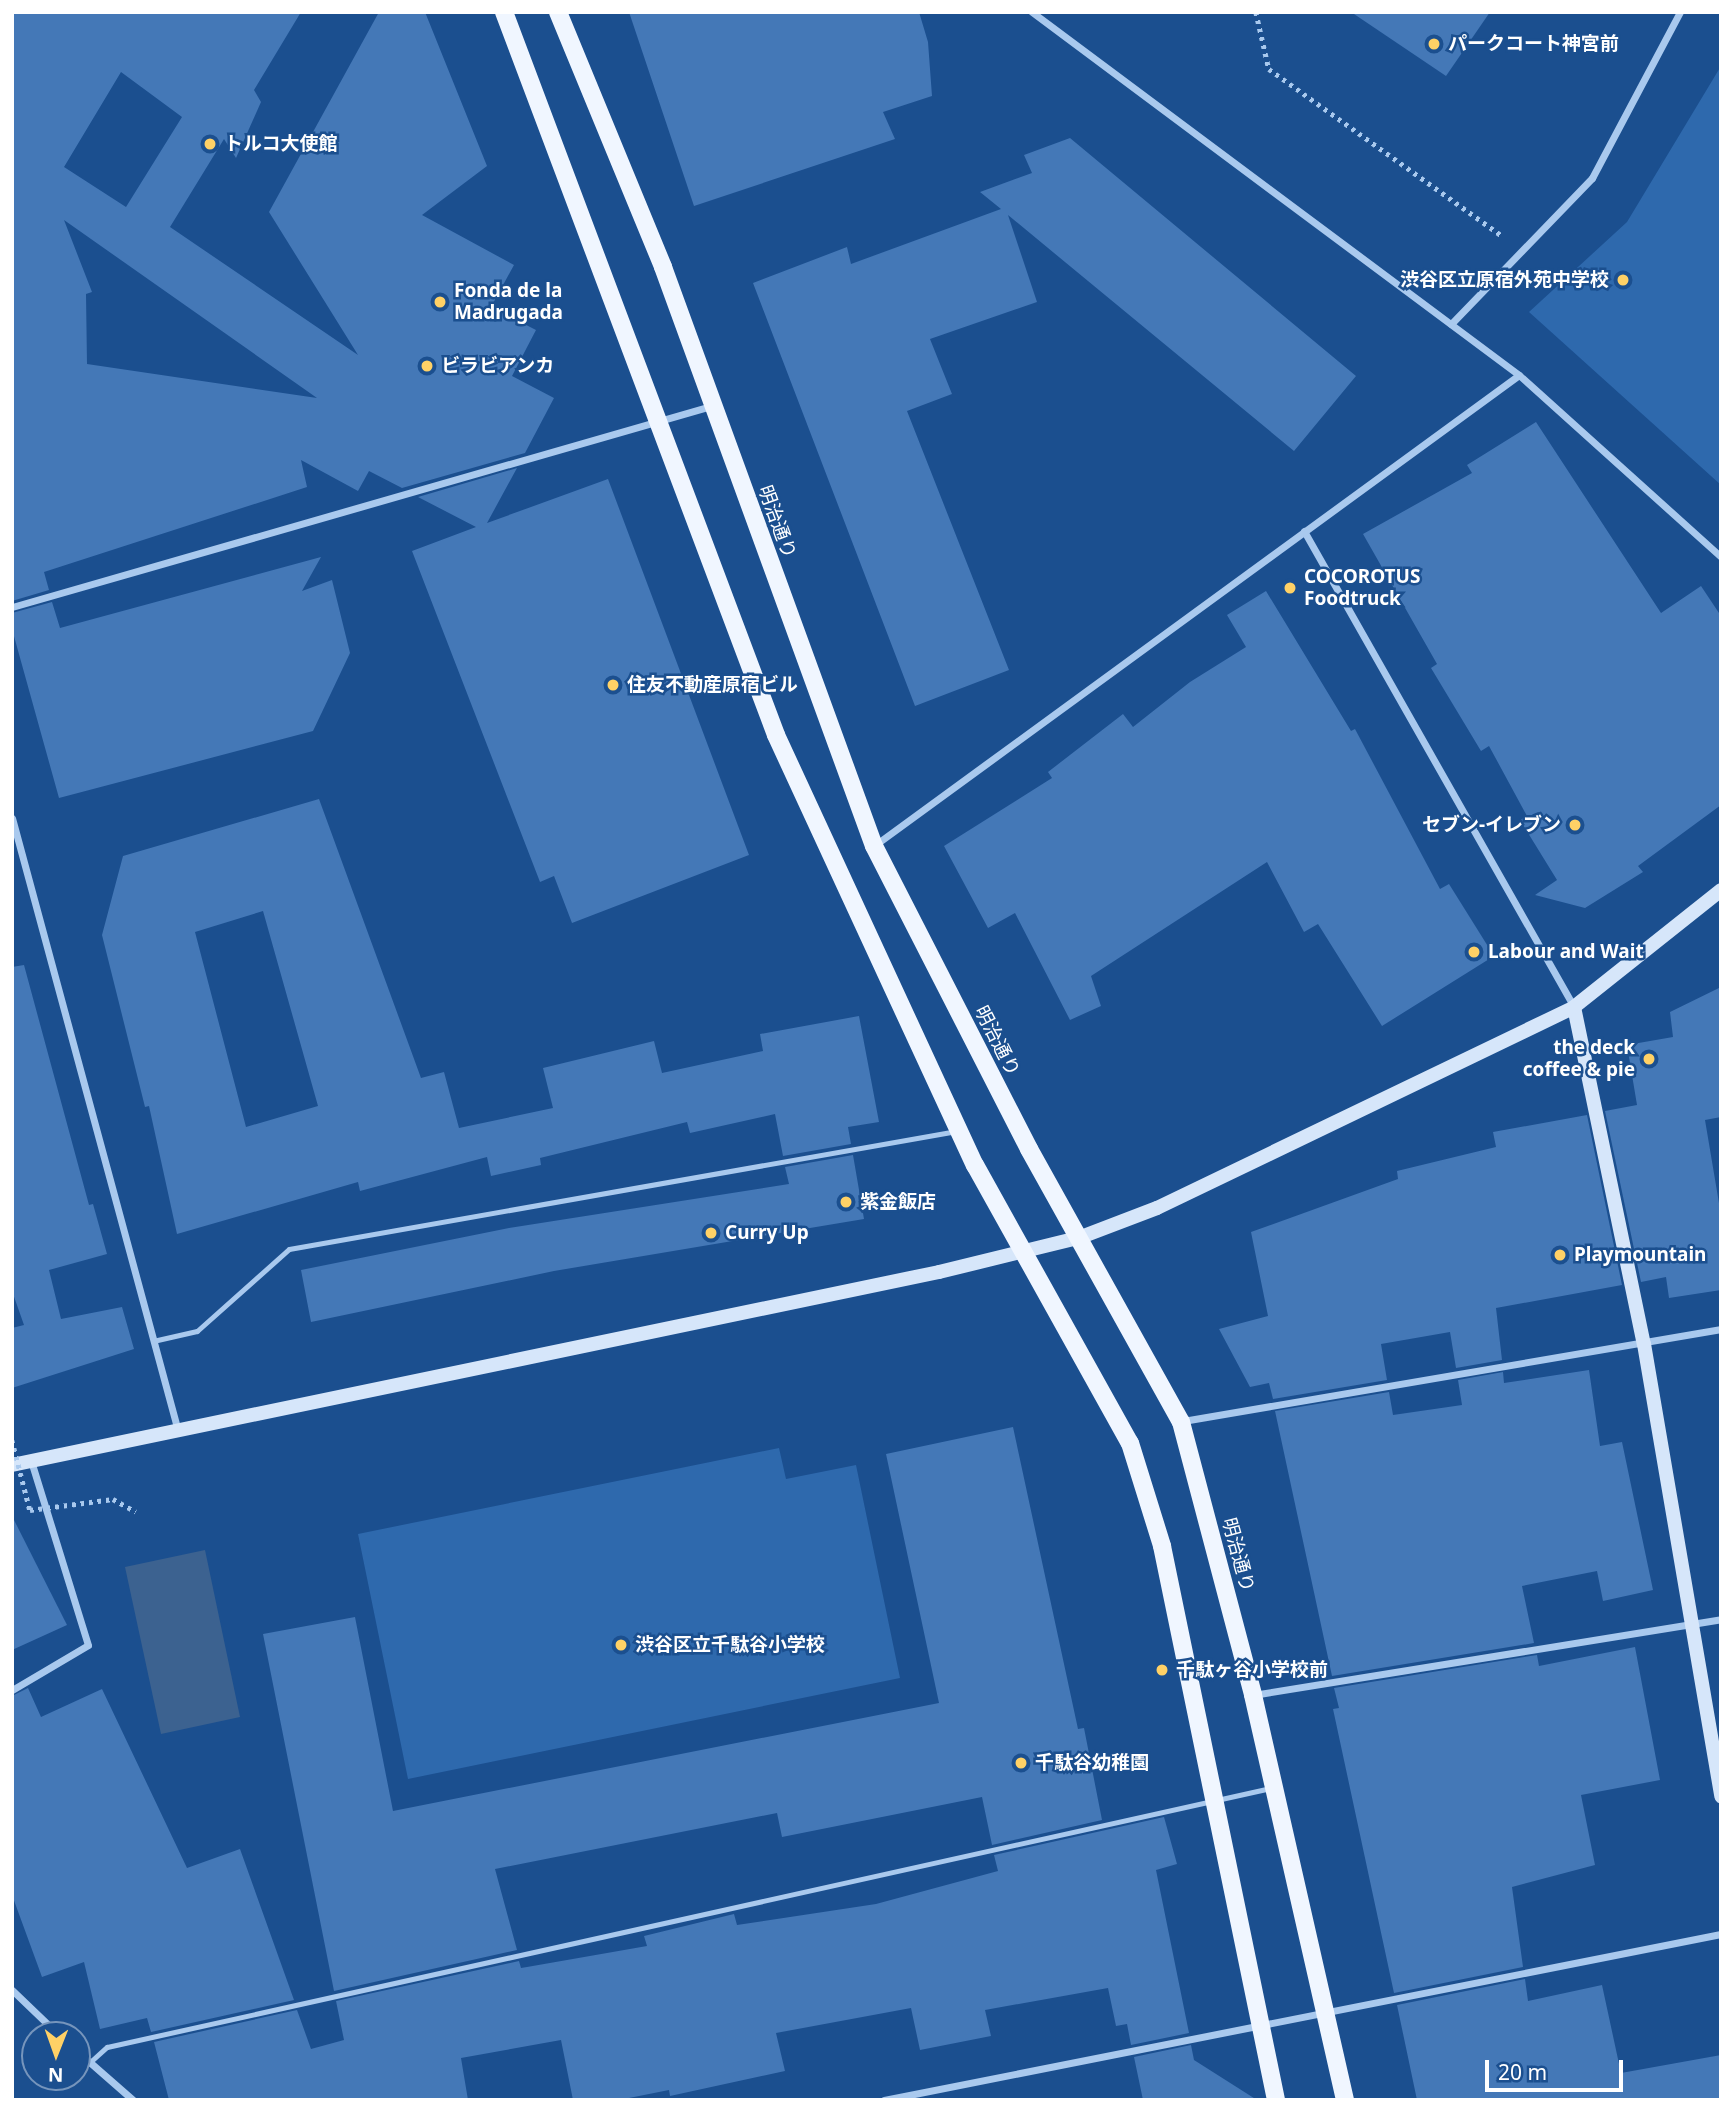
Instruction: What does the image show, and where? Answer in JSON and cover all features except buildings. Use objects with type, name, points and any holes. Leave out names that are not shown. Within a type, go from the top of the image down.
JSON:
[{"type":"main road","points":[[504,12],[776,735],[960,1131],[1022,1255],[1130,1443],[1162,1546],[1276,2100]]},
{"type":"main road","name":"明治通り","points":[[558,12],[663,267],[874,846],[1029,1149],[1081,1237],[1181,1422],[1253,1695],[1328,2010],[1345,2100]]},
{"type":"street","points":[[1032,12],[1519,375],[1721,557]]},
{"type":"street","points":[[1451,324],[1592,178],[1680,12]]},
{"type":"street","points":[[874,846],[1519,375]]},
{"type":"street","points":[[12,607],[712,406]]},
{"type":"street","points":[[1304,531],[1574,1007],[1644,1344],[1689,1625],[1721,1796]]},
{"type":"street","points":[[12,818],[178,1432]]},
{"type":"street","points":[[12,1465],[1022,1255],[1081,1237],[1157,1208],[1574,1007],[1721,890]]},
{"type":"street","points":[[1181,1422],[1721,1329]]},
{"type":"street","points":[[12,1689],[88,1645],[31,1461]]},
{"type":"street","points":[[1253,1695],[1721,1619]]},
{"type":"street","points":[[884,2100],[1721,1934]]},
{"type":"street","points":[[12,1990],[44,2021]]},
{"type":"street","points":[[91,2065],[132,2100]]},
{"type":"lane","points":[[153,1341],[197,1331],[289,1249],[960,1131]]},
{"type":"lane","points":[[91,2061],[107,2048],[1273,1787]]},
{"type":"path","points":[[1256,12],[1269,69],[1480,218]]},
{"type":"path","points":[[12,1440],[30,1510],[113,1499],[136,1511]]},
{"type":"shaded area","name":"渋谷区立原宿外苑中学校","points":[[1721,66],[1721,485],[1529,312],[1627,222]]},
{"type":"shaded area","points":[[779,1448],[786,1479],[856,1465],[900,1678],[408,1779],[358,1534]]},
{"type":"shaded area","points":[[205,1550],[240,1717],[161,1734],[125,1567]]},
{"type":"place","name":"パークコート神宮前","points":[[1434,44]]},
{"type":"place","name":"トルコ大使館","points":[[210,144]]},
{"type":"place","name":"渋谷区立原宿外苑中学校","points":[[1623,280]]},
{"type":"place","name":"Fonda de la Madrugada","points":[[440,302]]},
{"type":"place","name":"ビラビアンカ","points":[[427,366]]},
{"type":"place","name":"COCOROTUS Foodtruck","points":[[1290,588]]},
{"type":"place","name":"住友不動産原宿ビル","points":[[613,685]]},
{"type":"place","name":"セブン-イレブン","points":[[1575,825]]},
{"type":"place","name":"Labour and Wait","points":[[1474,952]]},
{"type":"place","name":"the deck coffee & pie","points":[[1649,1059]]},
{"type":"place","name":"紫金飯店","points":[[846,1202]]},
{"type":"place","name":"Curry Up","points":[[711,1233]]},
{"type":"place","name":"Playmountain","points":[[1560,1255]]},
{"type":"place","name":"渋谷区立千駄谷小学校","points":[[621,1645]]},
{"type":"place","name":"千駄ヶ谷小学校前","points":[[1162,1670]]},
{"type":"place","name":"千駄谷幼稚園","points":[[1021,1763]]}]
